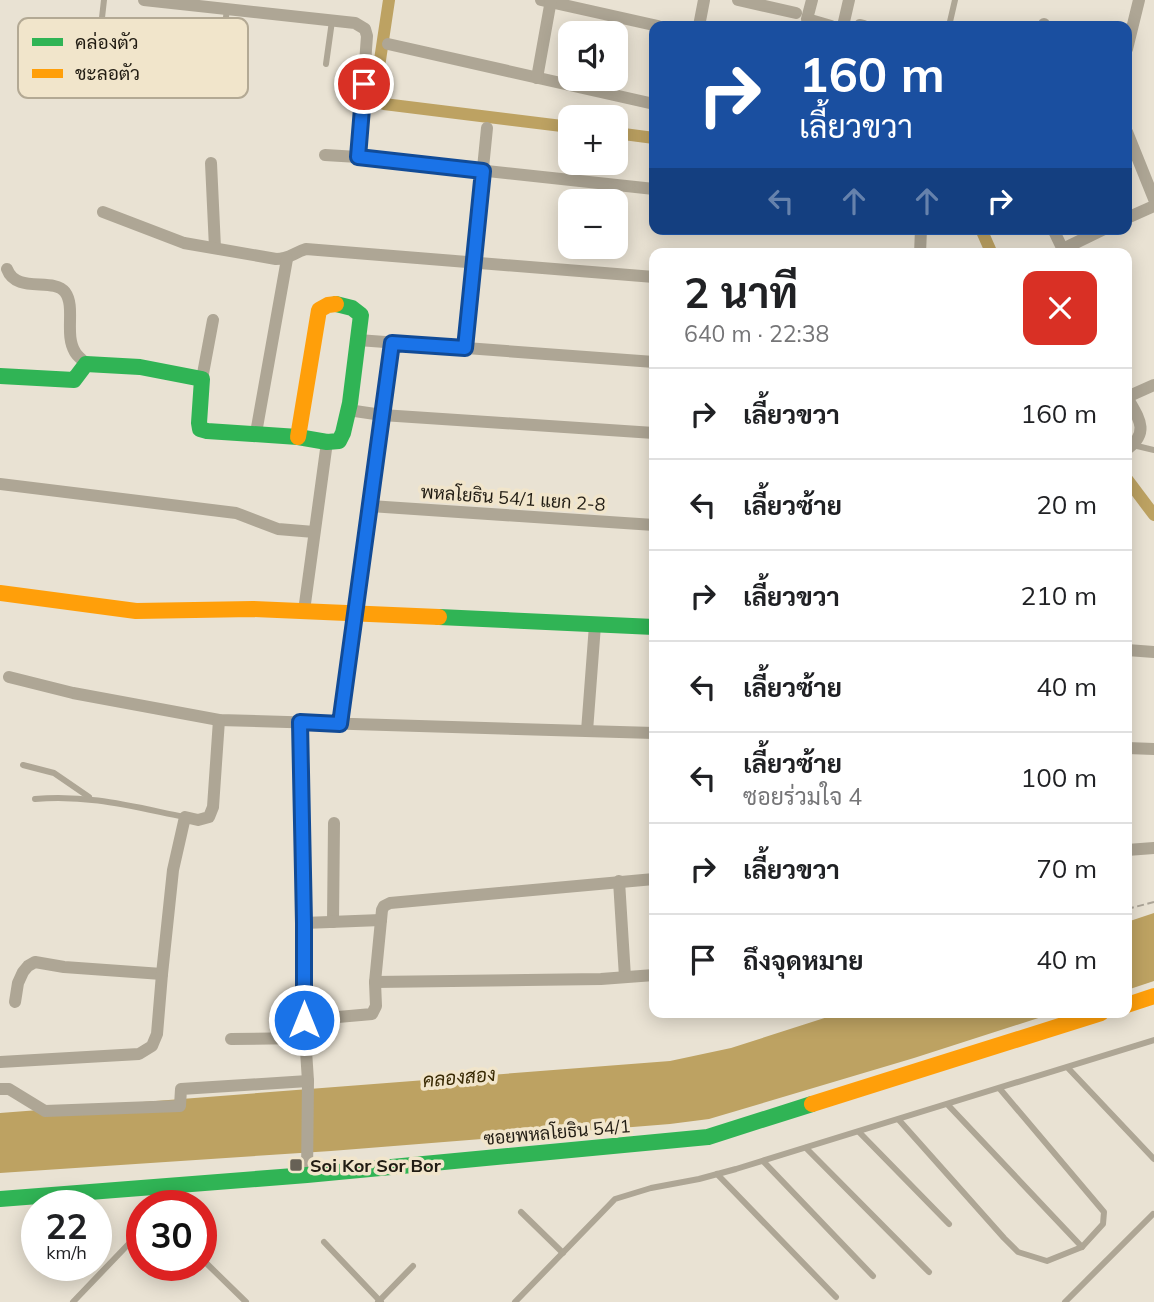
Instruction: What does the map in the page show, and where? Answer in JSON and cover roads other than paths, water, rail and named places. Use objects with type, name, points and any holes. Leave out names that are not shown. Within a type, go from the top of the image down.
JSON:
[{"type":"street","points":[[144,0],[188,2],[227,9],[243,6],[355,23],[365,29],[367,36],[358,157]]},
{"type":"street","points":[[700,21],[705,0]]},
{"type":"street","points":[[738,0],[796,13]]},
{"type":"street","points":[[812,0],[807,19],[814,21]]},
{"type":"street","points":[[844,21],[849,0]]},
{"type":"street","points":[[1132,29],[1139,0]]},
{"type":"street","points":[[537,78],[547,1],[649,24]]},
{"type":"street","points":[[388,44],[649,103]]},
{"type":"street","points":[[465,348],[487,128]]},
{"type":"street","points":[[1132,145],[1154,200]]},
{"type":"street","points":[[325,155],[649,188]]},
{"type":"street","points":[[211,163],[215,248]]},
{"type":"street","points":[[1132,216],[1154,206]]},
{"type":"street","points":[[103,212],[184,243],[276,259],[287,259],[306,249],[649,277]]},
{"type":"street","points":[[1069,248],[1093,235]]},
{"type":"street","points":[[256,433],[287,259]]},
{"type":"street","points":[[7,268],[9,276],[15,281],[62,289],[69,302],[69,335],[75,352],[86,364],[140,368],[202,379]]},
{"type":"street","points":[[213,320],[202,379],[200,429],[327,442],[339,441],[342,438],[361,322],[359,311],[330,304],[321,306],[298,437]]},
{"type":"street","points":[[358,340],[649,362]]},
{"type":"street","points":[[340,724],[392,343]]},
{"type":"street","points":[[0,376],[74,380],[86,364]]},
{"type":"street","points":[[1132,395],[1154,385]]},
{"type":"street","points":[[1132,406],[1140,421],[1141,430],[1132,445]]},
{"type":"street","points":[[348,410],[382,415],[649,433]]},
{"type":"street","points":[[304,611],[327,442]]},
{"type":"street","points":[[0,484],[236,513],[278,529],[314,532]]},
{"type":"street","name":"พหลโยธิน 54/1 แยก 2-8","points":[[370,506],[649,525]]},
{"type":"street","points":[[0,593],[136,611],[253,609],[649,627]]},
{"type":"street","points":[[587,731],[595,625]]},
{"type":"street","points":[[1132,650],[1154,652]]},
{"type":"street","points":[[9,677],[73,693],[219,720],[649,733]]},
{"type":"street","points":[[0,1062],[139,1054],[152,1046],[157,1034],[173,870],[185,817],[198,820],[209,817],[213,807],[219,720]]},
{"type":"street","points":[[300,722],[304,1020],[308,1081],[307,1167]]},
{"type":"street","points":[[1132,748],[1154,749]]},
{"type":"street","points":[[333,922],[334,823]]},
{"type":"street","points":[[1132,850],[1154,849]]},
{"type":"street","points":[[304,1020],[372,1014],[376,1006],[374,982],[384,906],[398,901],[649,879]]},
{"type":"street","points":[[619,881],[625,977]]},
{"type":"street","points":[[304,923],[381,920]]},
{"type":"street","points":[[15,1002],[23,972],[35,962],[64,967],[162,974]]},
{"type":"street","points":[[374,982],[600,979],[649,975]]},
{"type":"street","points":[[1132,1003],[1154,996]]},
{"type":"street","name":"ซอยพหลโยธิน 54/1","points":[[0,1199],[307,1167],[708,1137],[1085,1018]]},
{"type":"street","points":[[231,1039],[305,1038]]},
{"type":"street","points":[[0,1089],[9,1089],[45,1111],[180,1106],[181,1089],[308,1081]]},
{"type":"lane","points":[[102,18],[104,0]]},
{"type":"lane","points":[[950,21],[955,0]]},
{"type":"lane","points":[[226,18],[227,9]]},
{"type":"lane","points":[[326,64],[332,21]]},
{"type":"lane","points":[[1132,447],[1154,450]]},
{"type":"lane","points":[[23,765],[54,774],[90,798]]},
{"type":"lane","points":[[35,799],[90,798],[185,817]]},
{"type":"lane","points":[[515,1302],[615,1199],[763,1161],[1154,1040]]},
{"type":"lane","points":[[1068,1068],[1154,1159]]},
{"type":"lane","points":[[899,1120],[1018,1252],[1047,1261],[1082,1247],[1103,1224],[1104,1212],[1000,1089]]},
{"type":"lane","points":[[948,1105],[1082,1247]]},
{"type":"lane","points":[[859,1132],[949,1224]]},
{"type":"lane","points":[[806,1148],[929,1272]]},
{"type":"lane","points":[[763,1161],[873,1276]]},
{"type":"lane","points":[[717,1174],[836,1297]]},
{"type":"lane","points":[[521,1212],[563,1253]]},
{"type":"lane","points":[[1065,1302],[1153,1214]]},
{"type":"lane","points":[[324,1242],[380,1301],[413,1266]]},
{"type":"lane","points":[[73,1302],[126,1247]]},
{"type":"lane","points":[[217,1274],[246,1302]]},
{"type":"waterway","points":[[389,0],[374,100],[384,104],[558,126]]},
{"type":"waterway","points":[[628,135],[649,137]]},
{"type":"waterway","points":[[984,235],[989,248]]},
{"type":"waterway","points":[[1132,486],[1154,515]]},
{"type":"place","name":"Soi Kor Sor Bor","points":[[296,1165]]},
{"type":"water label","name":"คลองสอง","points":[[459,1077]]}]
